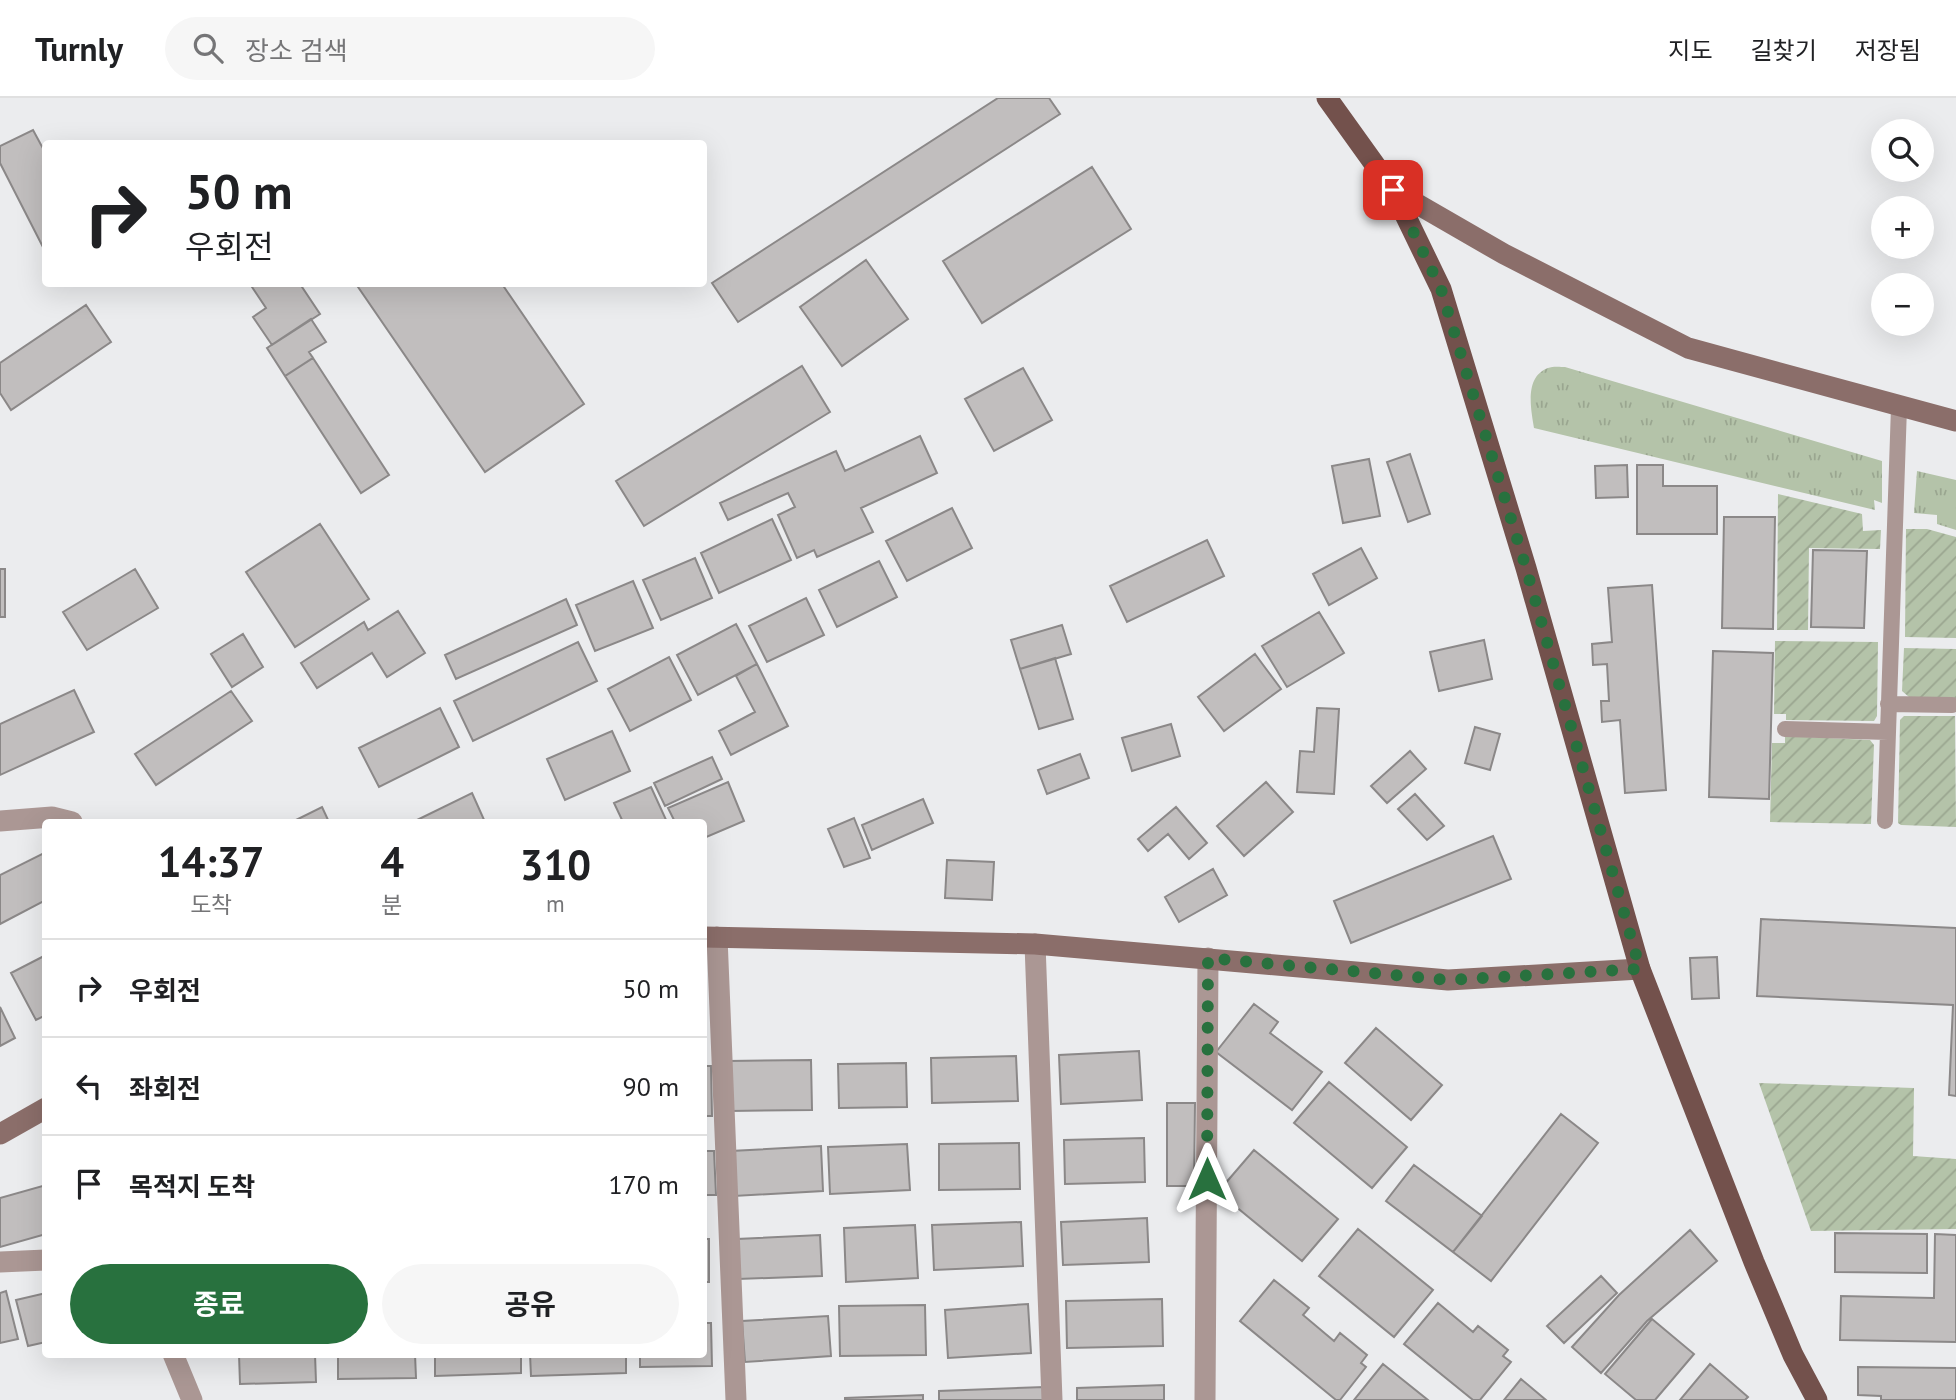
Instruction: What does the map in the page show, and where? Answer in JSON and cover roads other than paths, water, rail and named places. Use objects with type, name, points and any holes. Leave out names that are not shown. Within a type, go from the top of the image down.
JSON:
[{"type":"main road","points":[[1327,98],[1393,190],[1441,289],[1526,568],[1640,969],[1759,1274],[1793,1355],[1817,1400]]},
{"type":"main road","points":[[1393,190],[1504,254],[1688,348],[1956,421]]},
{"type":"main road","points":[[710,937],[1035,944],[1448,980],[1640,969]]},
{"type":"main road","points":[[0,1134],[42,1110]]},
{"type":"street","points":[[0,821],[52,817],[60,819]]},
{"type":"street","points":[[710,937],[736,1400]]},
{"type":"street","points":[[1035,944],[1052,1400]]},
{"type":"street","points":[[1205,1400],[1208,958]]},
{"type":"street","points":[[0,1262],[42,1259]]},
{"type":"street","points":[[175,1358],[192,1400]]},
{"type":"lane","points":[[1885,821],[1899,407]]},
{"type":"lane","points":[[1888,704],[1952,705]]},
{"type":"lane","points":[[1785,729],[1888,732]]}]
